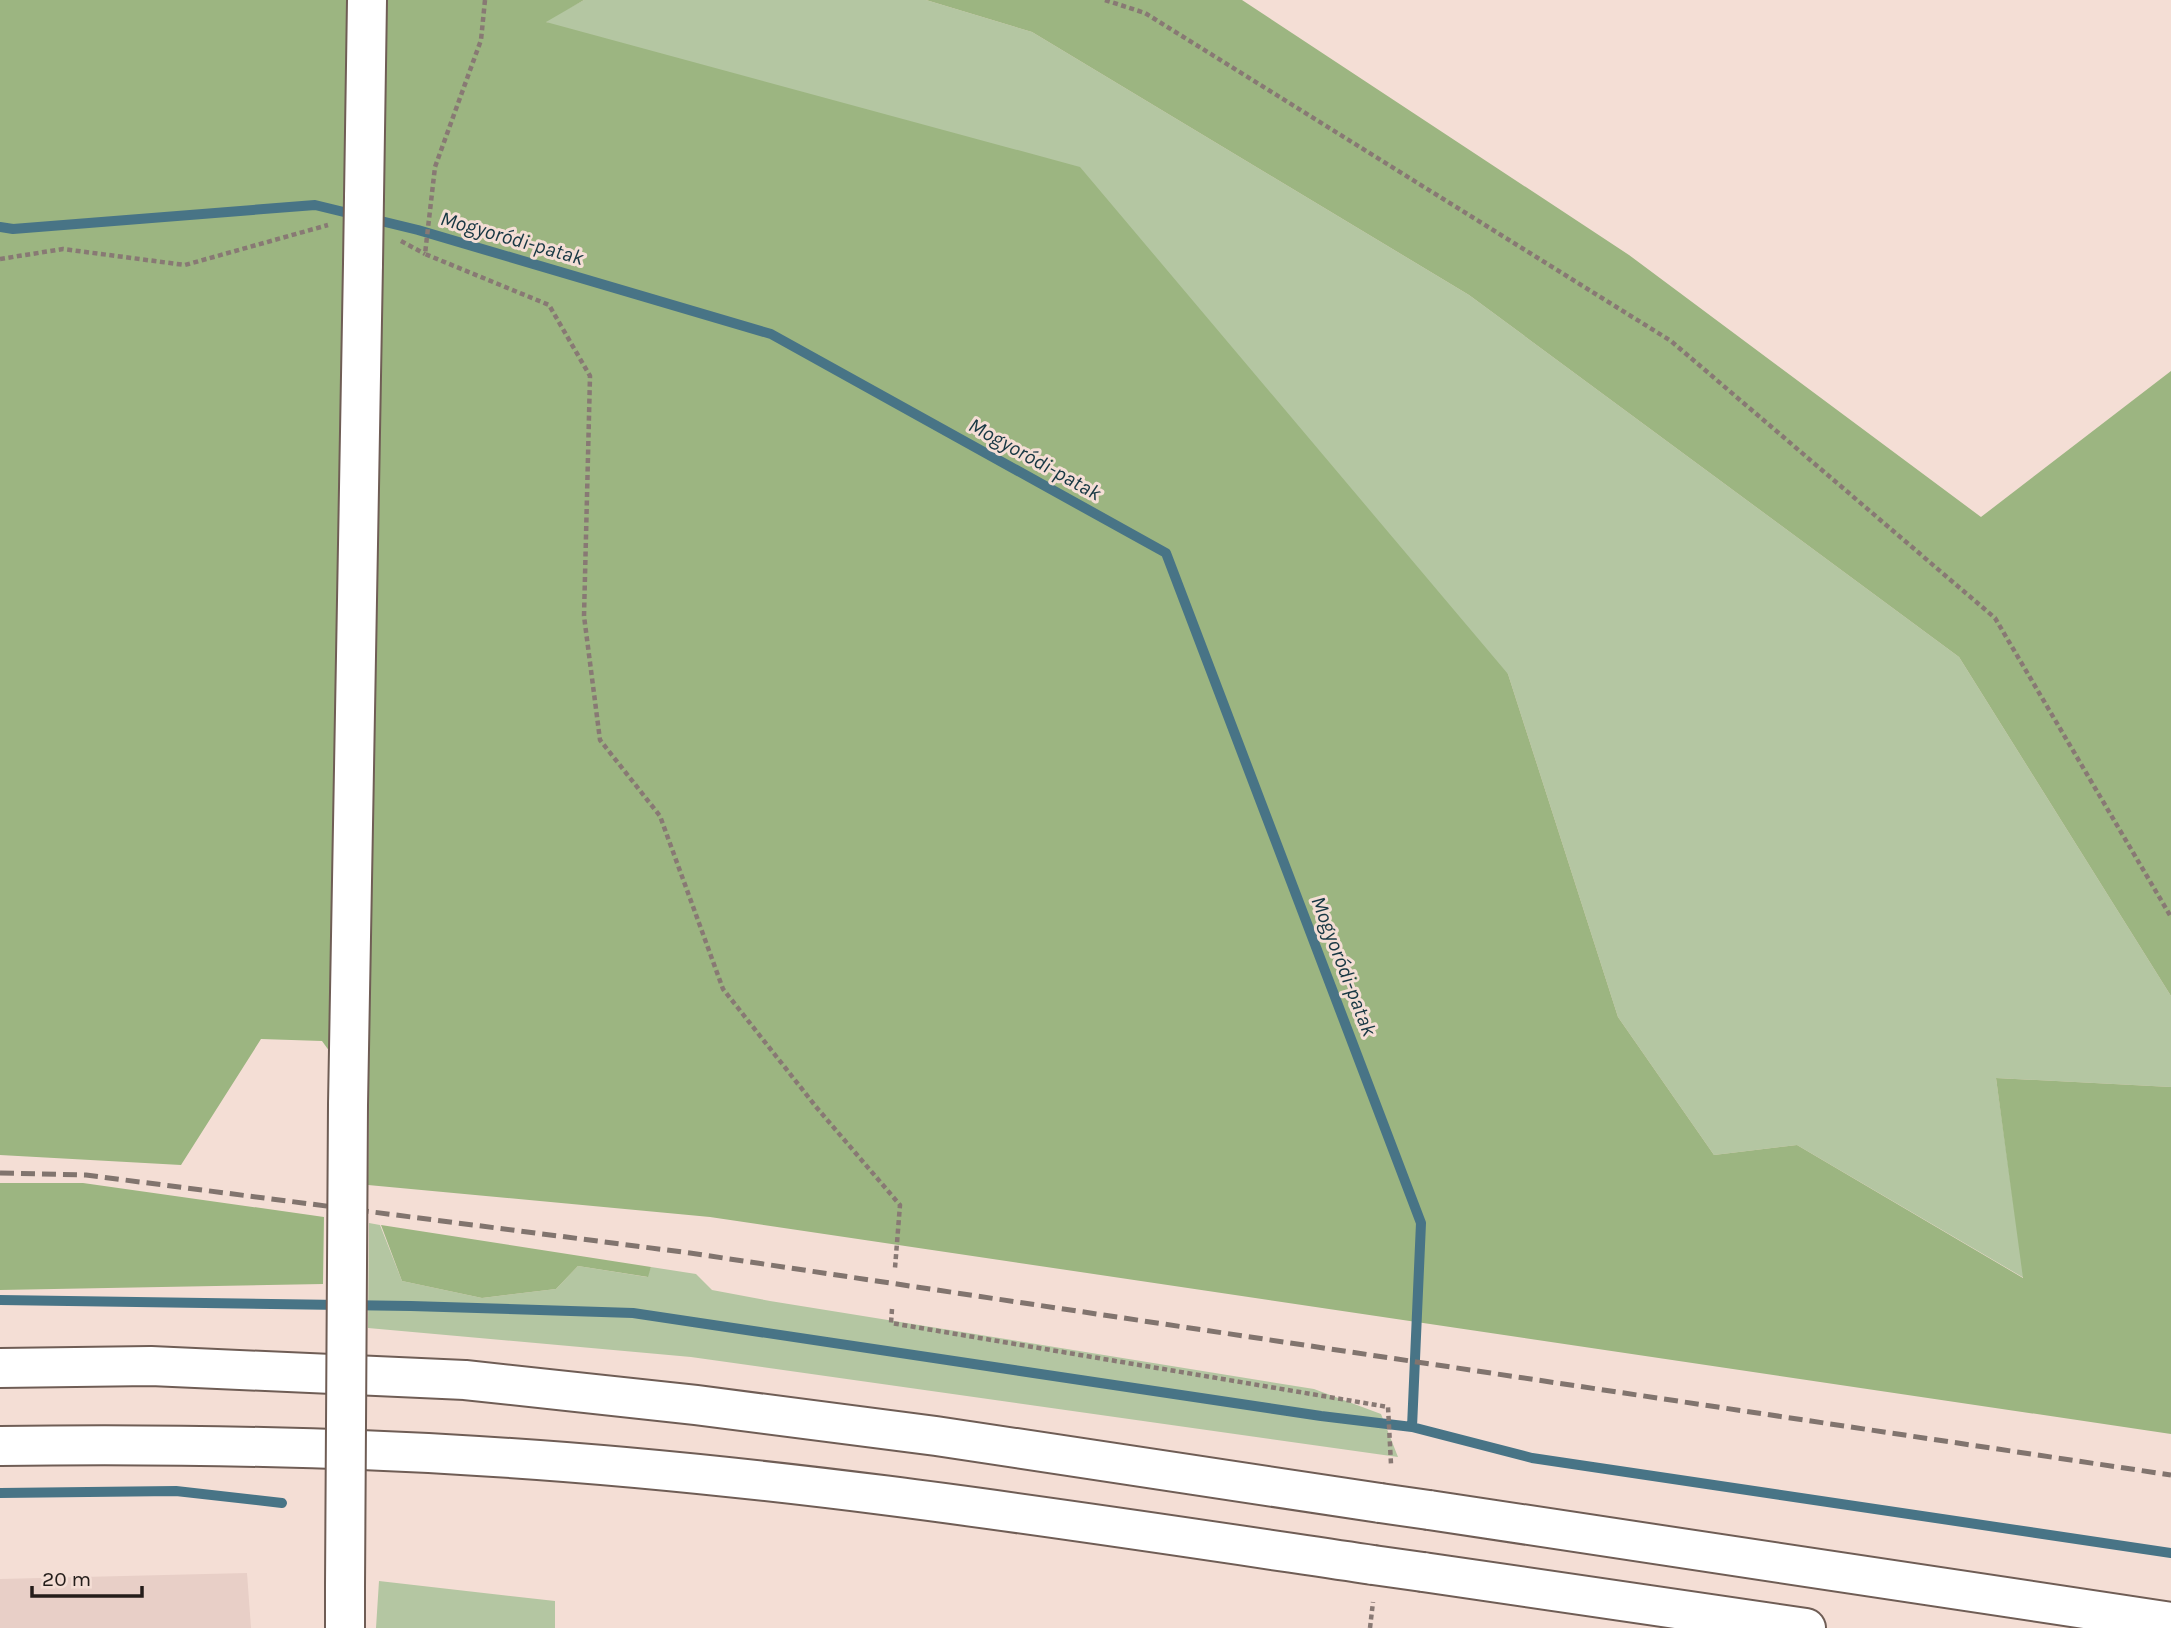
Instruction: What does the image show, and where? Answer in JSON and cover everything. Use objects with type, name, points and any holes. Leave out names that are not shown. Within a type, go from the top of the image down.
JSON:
[{"type":"main road","points":[[345,1628],[348,1105],[367,0]]},
{"type":"main road","points":[[0,1368],[150,1366],[465,1380],[696,1405],[936,1436],[2171,1622]]},
{"type":"main road","points":[[0,1446],[173,1444],[478,1455],[711,1476],[939,1501],[1373,1583],[1423,1572],[1806,1628]]},
{"type":"path","points":[[425,254],[435,167],[481,40],[485,0]]},
{"type":"path","points":[[1105,0],[1145,13],[1671,341],[1995,618],[2171,917]]},
{"type":"path","points":[[0,259],[63,249],[185,265],[332,224]]},
{"type":"path","points":[[393,237],[425,254],[549,305],[590,376],[584,616],[600,740],[660,816],[723,989],[817,1108],[900,1205],[895,1268]]},
{"type":"path","points":[[892,1308],[891,1323],[1388,1407],[1391,1464]]},
{"type":"path","points":[[1370,1628],[1373,1583]]},
{"type":"shaded area","points":[[247,1573],[251,1628],[0,1628],[0,1579]]},
{"type":"green space","points":[[0,0],[584,0],[546,22],[1080,167],[1508,674],[1618,1017],[1714,1155],[1797,1145],[2023,1278],[1996,1078],[2171,1087],[2171,1434],[710,1217],[368,1185],[369,1106],[322,1041],[261,1039],[181,1165],[0,1155]]},
{"type":"green space","points":[[584,0],[926,0],[1032,32],[1469,295],[1959,657],[2171,996],[2171,1087],[1996,1078],[2024,1278],[1797,1145],[1714,1155],[1618,1017],[1508,674],[545,21]]},
{"type":"green space","points":[[926,0],[1242,0],[1629,255],[1981,517],[2171,371],[2171,996],[1959,657],[1469,295],[1032,32]]},
{"type":"green space","points":[[0,1183],[83,1183],[324,1217],[323,1284],[0,1290]]},
{"type":"green space","points":[[369,1223],[380,1225],[402,1281],[482,1298],[556,1289],[578,1266],[647,1277],[651,1267],[696,1274],[712,1290],[770,1301],[1314,1389],[1381,1414],[1398,1457],[691,1357],[368,1328]]},
{"type":"green space","points":[[381,1225],[651,1267],[648,1277],[578,1266],[556,1289],[482,1298],[402,1281]]},
{"type":"green space","points":[[379,1581],[555,1601],[555,1628],[376,1628]]},
{"type":"waterway","name":"Mogyoródi-patak","points":[[0,227],[13,229],[315,205],[418,230],[771,334],[1166,553],[1421,1223],[1412,1427]]},
{"type":"waterway","points":[[0,1300],[411,1306],[633,1313],[1321,1416],[1412,1427],[1532,1458],[2171,1553]]},
{"type":"waterway","points":[[0,1493],[176,1491],[282,1503]]},
{"type":"railway","points":[[0,1173],[86,1175],[690,1253],[2171,1475]]}]
